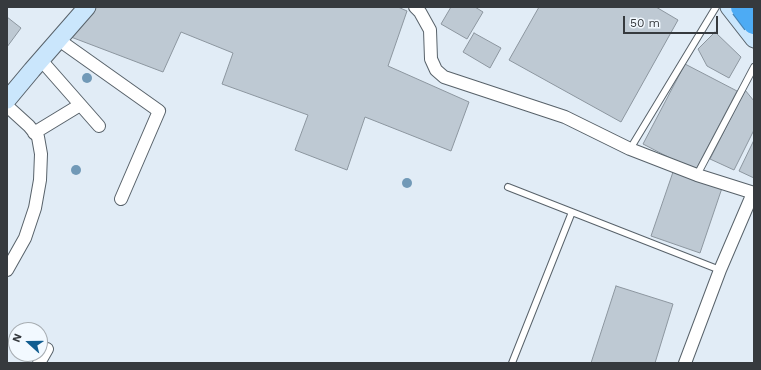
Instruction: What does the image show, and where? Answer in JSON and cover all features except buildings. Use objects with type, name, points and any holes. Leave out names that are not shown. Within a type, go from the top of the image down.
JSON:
[{"type":"street","points":[[7,100],[87,7]]},
{"type":"street","points":[[415,7],[420,12],[430,30],[431,59],[436,70],[444,76],[565,117],[630,149],[697,175],[753,193],[720,270],[685,363]]},
{"type":"street","points":[[729,7],[746,17],[754,38]]},
{"type":"street","points":[[746,17],[754,8]]},
{"type":"street","points":[[59,40],[158,112],[121,199]]},
{"type":"street","points":[[41,60],[99,126]]},
{"type":"street","points":[[34,133],[80,105]]},
{"type":"street","points":[[7,106],[29,126],[38,137],[41,154],[40,180],[35,208],[25,238],[7,270]]},
{"type":"lane","points":[[630,149],[716,7]]},
{"type":"lane","points":[[697,175],[754,67]]},
{"type":"lane","points":[[508,187],[720,270]]},
{"type":"lane","points":[[512,363],[572,212]]}]
